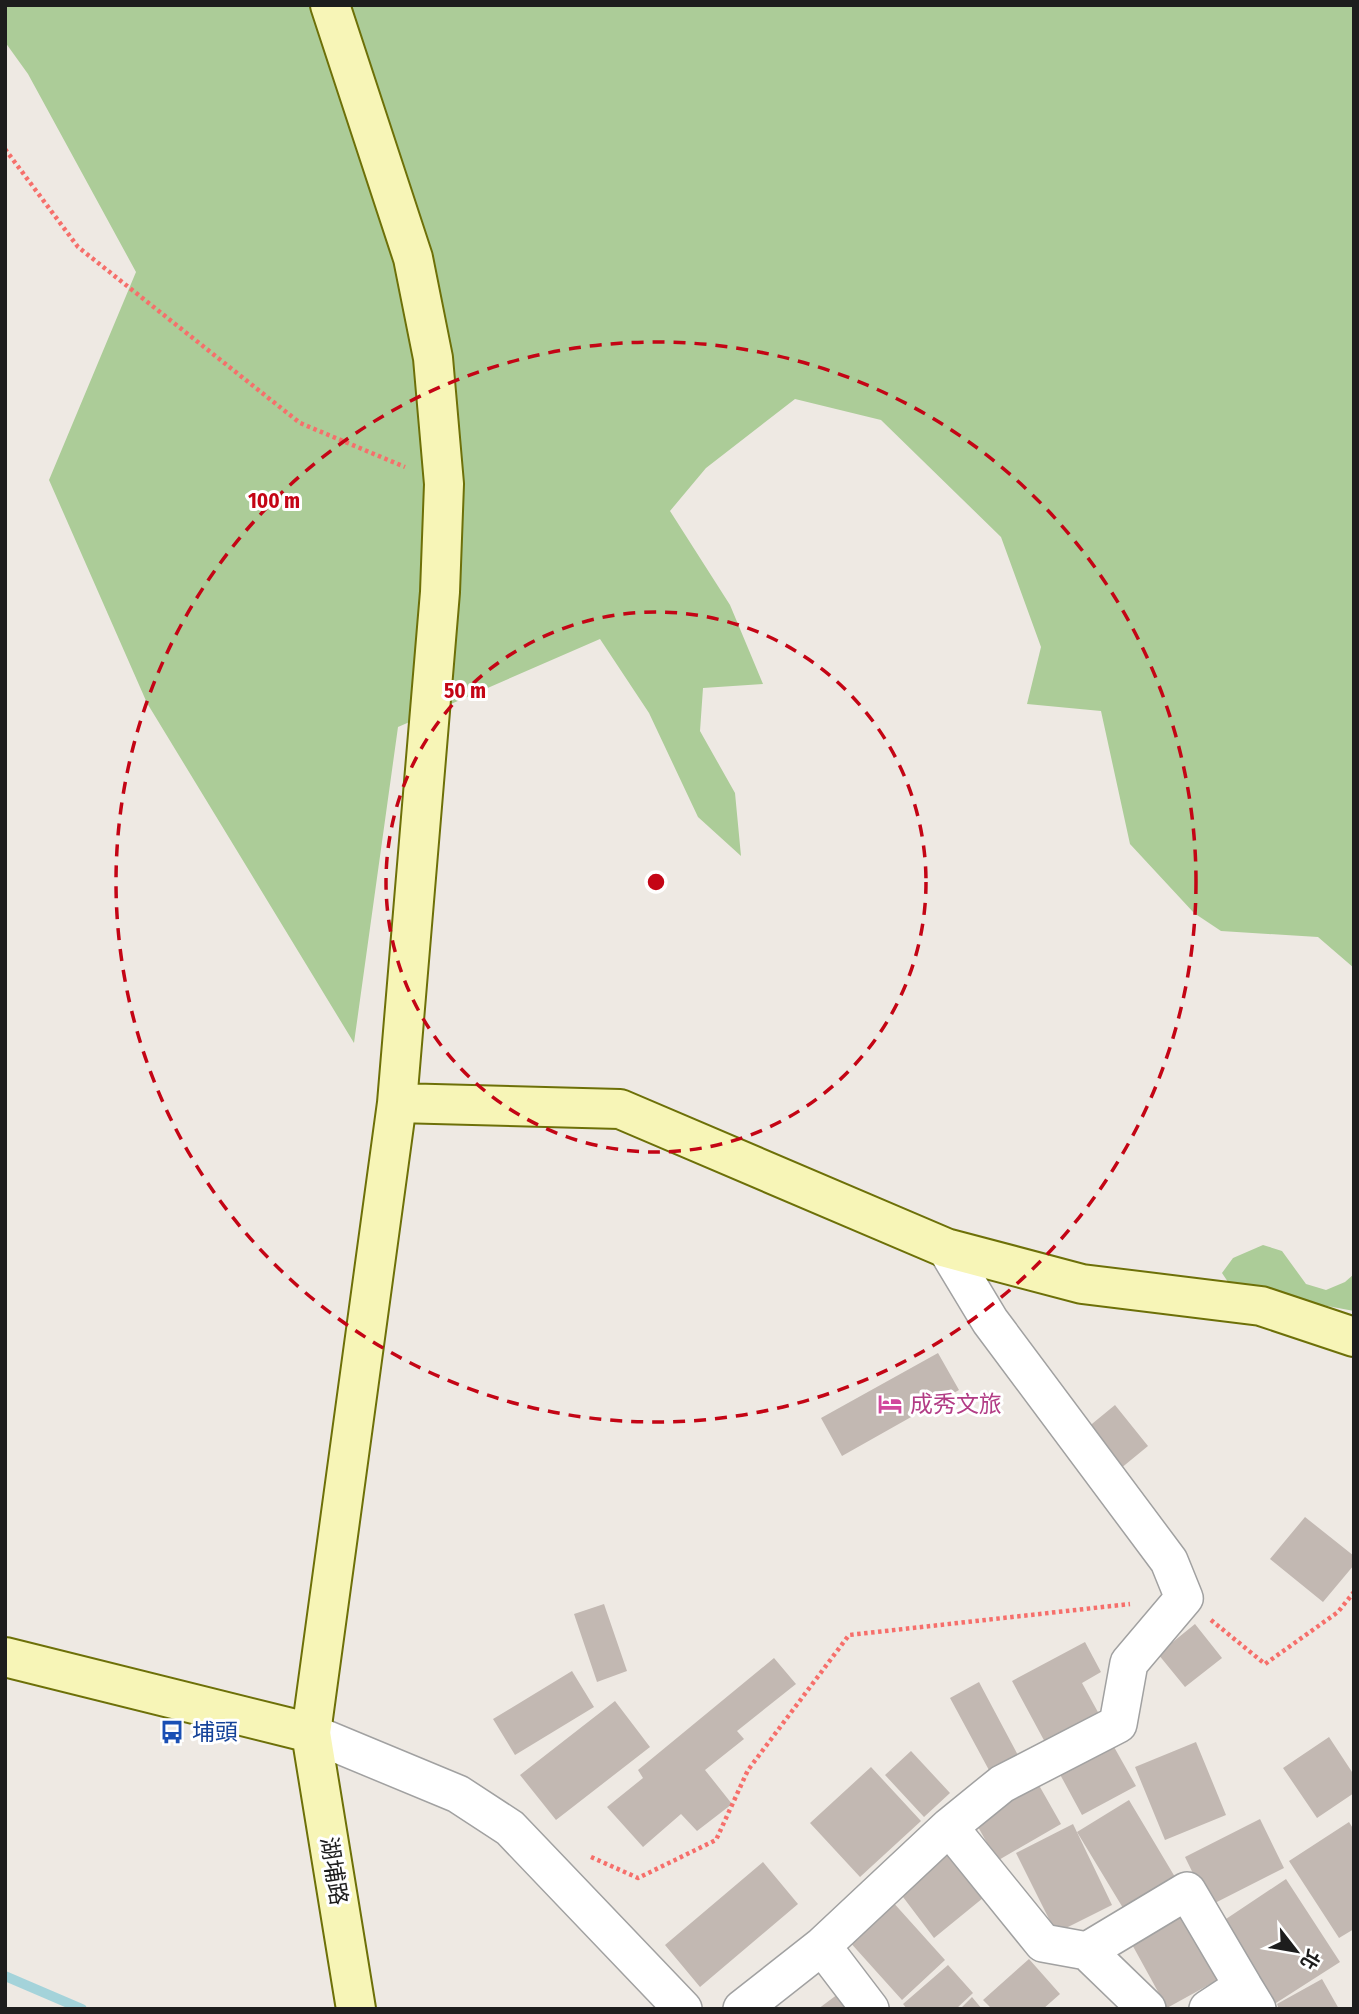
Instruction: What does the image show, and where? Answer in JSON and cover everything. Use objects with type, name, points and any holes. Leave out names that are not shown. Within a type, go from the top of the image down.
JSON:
[{"type":"street","name":"湖埔路","points":[[330,5],[414,258],[433,358],[444,484],[440,592],[397,1103],[311,1733],[356,2009]]},
{"type":"street","points":[[397,1103],[620,1109],[946,1248],[1083,1284],[1261,1306],[1354,1337]]},
{"type":"street","points":[[742,2009],[822,1947],[949,1827],[1002,1784],[1118,1724],[1129,1663],[1184,1598],[1169,1560],[990,1321],[946,1248]]},
{"type":"street","points":[[5,1657],[311,1733],[458,1794],[510,1828],[683,2009]]},
{"type":"street","points":[[949,1827],[1043,1943],[1087,1951],[1147,2009]]},
{"type":"street","points":[[1087,1951],[1187,1891],[1250,1998],[1208,2009]]},
{"type":"street","points":[[822,1947],[870,2009]]},
{"type":"path","points":[[5,149],[78,247],[300,423],[444,484]]},
{"type":"path","points":[[532,1850],[574,1850],[638,1878],[716,1840],[748,1769],[849,1635],[1184,1598],[1265,1664],[1338,1612],[1354,1592]]},
{"type":"green space","points":[[5,5],[1354,5],[1354,968],[1318,937],[1221,931],[1194,913],[1130,844],[1101,711],[1027,704],[1041,647],[1001,537],[881,420],[795,399],[706,468],[670,511],[730,605],[763,684],[703,688],[700,731],[735,793],[741,856],[698,817],[649,713],[600,639],[398,727],[354,1043],[147,703],[49,480],[136,272],[28,74],[5,42]]},
{"type":"green space","points":[[1263,1245],[1282,1251],[1306,1284],[1326,1290],[1345,1282],[1354,1274],[1354,1311],[1247,1291],[1230,1285],[1222,1273],[1233,1258]]},
{"type":"building","name":"成秀文旅","points":[[938,1353],[959,1390],[842,1456],[821,1418]]},
{"type":"building","points":[[1115,1405],[1148,1446],[1120,1469],[1087,1428]]},
{"type":"building","points":[[1305,1517],[1354,1556],[1354,1565],[1323,1602],[1270,1559]]},
{"type":"building","points":[[604,1604],[627,1671],[597,1682],[574,1614]]},
{"type":"building","points":[[1195,1624],[1222,1658],[1185,1687],[1158,1654]]},
{"type":"building","points":[[1085,1642],[1101,1672],[1082,1683],[1099,1714],[1046,1744],[1012,1681]]},
{"type":"building","points":[[774,1658],[796,1684],[737,1731],[744,1739],[705,1770],[732,1804],[697,1831],[681,1814],[643,1847],[607,1807],[643,1778],[638,1770]]},
{"type":"building","points":[[572,1671],[594,1707],[515,1755],[493,1719]]},
{"type":"building","points":[[979,1682],[1019,1757],[990,1772],[950,1698]]},
{"type":"building","points":[[615,1701],[650,1747],[556,1820],[520,1775]]},
{"type":"building","points":[[1329,1737],[1354,1775],[1354,1793],[1317,1818],[1283,1768]]},
{"type":"building","points":[[1109,1738],[1136,1786],[1082,1815],[1056,1767]]},
{"type":"building","points":[[1196,1742],[1226,1815],[1165,1840],[1135,1767]]},
{"type":"building","points":[[911,1751],[950,1793],[924,1817],[885,1775]]},
{"type":"building","points":[[871,1767],[921,1821],[860,1877],[810,1823]]},
{"type":"building","points":[[1036,1780],[1061,1824],[997,1861],[972,1816]]},
{"type":"building","points":[[1129,1800],[1175,1877],[1123,1908],[1077,1832]]},
{"type":"building","points":[[1260,1819],[1284,1868],[1209,1906],[1185,1857]]},
{"type":"building","points":[[1349,1822],[1354,1830],[1354,1929],[1339,1938],[1289,1861]]},
{"type":"building","points":[[1073,1824],[1112,1905],[1056,1933],[1016,1853]]},
{"type":"building","points":[[948,1855],[983,1898],[934,1938],[900,1893]]},
{"type":"building","points":[[763,1862],[798,1904],[700,1987],[665,1945]]},
{"type":"building","points":[[1286,1879],[1340,1962],[1276,2003],[1223,1921]]},
{"type":"building","points":[[891,1900],[945,1960],[902,2000],[848,1940]]},
{"type":"building","points":[[1185,1908],[1223,1977],[1167,2008],[1129,1939]]},
{"type":"building","points":[[1029,1959],[1060,1994],[1043,2009],[992,2009],[983,2000]]},
{"type":"building","points":[[948,1965],[973,1993],[956,2009],[907,2009],[903,2004]]},
{"type":"building","points":[[1322,1979],[1339,2009],[1279,2009],[1277,2004]]},
{"type":"building","points":[[838,1994],[849,2009],[818,2009]]},
{"type":"building","points":[[972,1997],[982,2009],[960,2009]]},
{"type":"waterway","points":[[5,1976],[82,2009]]},
{"type":"place","name":"成秀文旅","points":[[890,1404]]},
{"type":"place","name":"埔頭","points":[[172,1732]]}]
